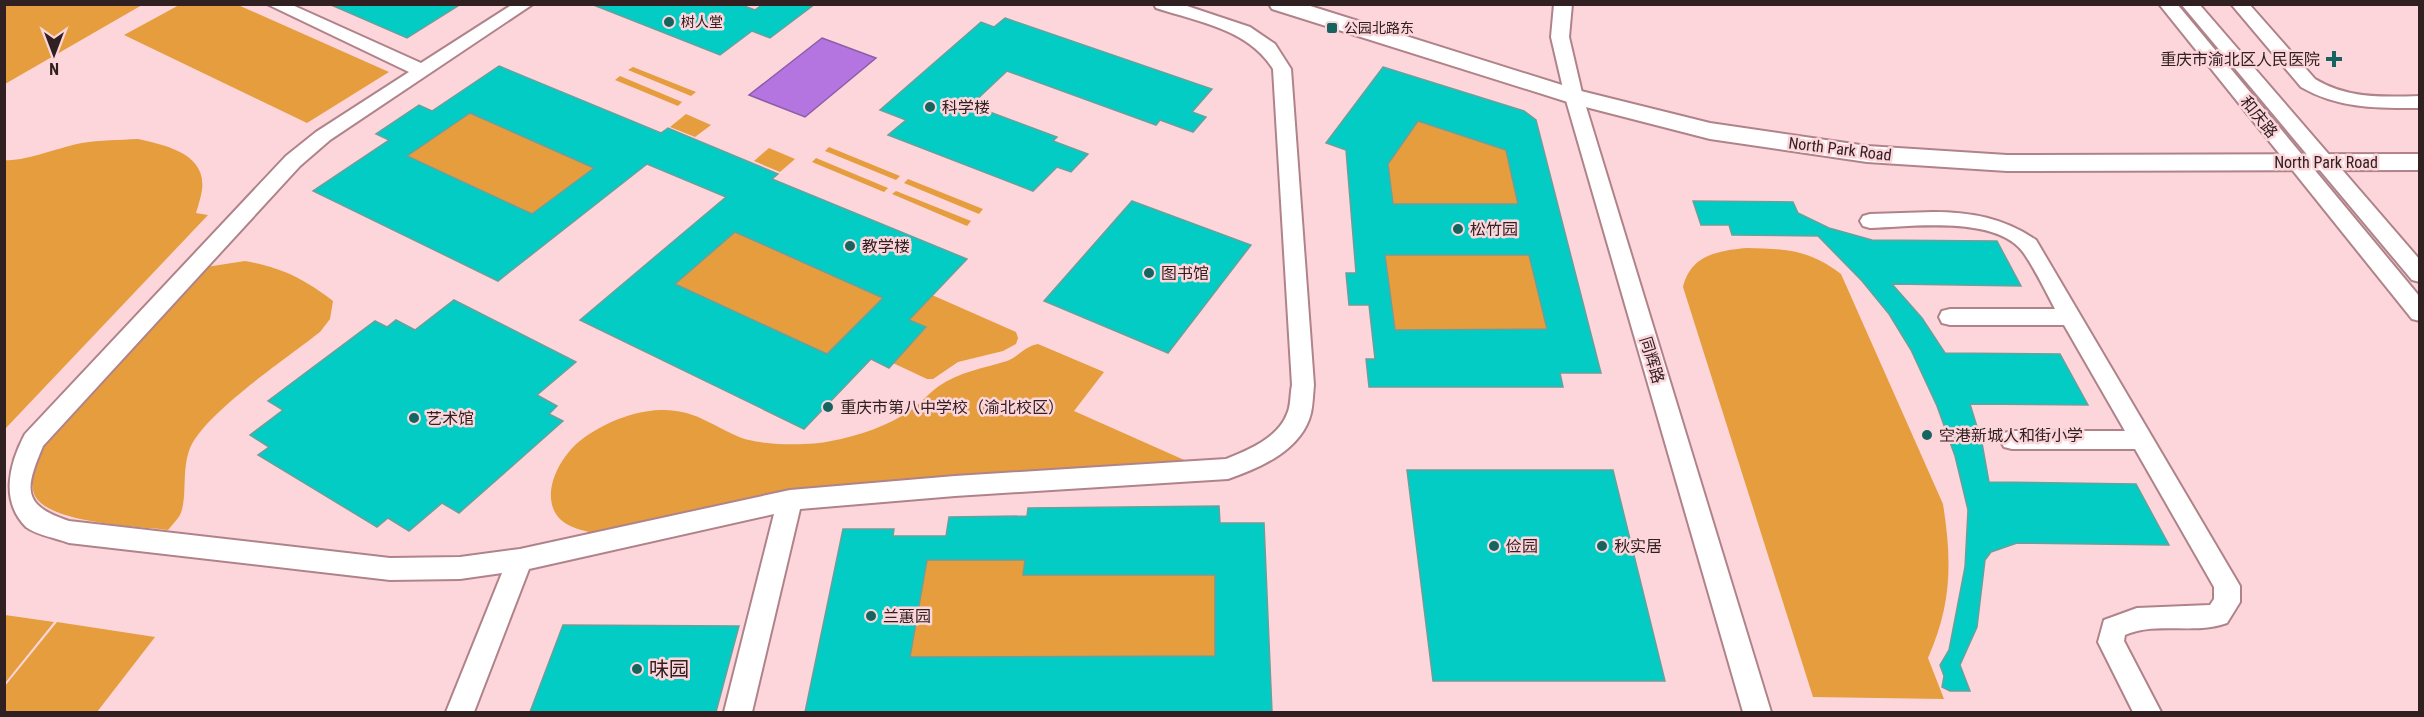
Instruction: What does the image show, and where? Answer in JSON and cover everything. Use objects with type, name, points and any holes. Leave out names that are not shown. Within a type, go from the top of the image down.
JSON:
[{"type":"main road","name":"North Park Road","points":[[1280,4],[1572,88],[1710,131],[1867,154],[2007,163],[2302,154],[2420,145]]},
{"type":"main road","name":"North Park Road","points":[[1332,4],[1572,88]]},
{"type":"main road","name":"North Park Road","points":[[2302,154],[2420,162]]},
{"type":"street","points":[[275,4],[423,70]]},
{"type":"street","points":[[525,4],[323,136],[293,161],[33,441],[19,474],[19,500],[35,520],[81,533],[390,568],[459,568],[520,560],[790,500],[955,486],[1228,469],[1257,457],[1285,438],[1299,414],[1303,385],[1282,69],[1269,48],[1244,32],[1162,4]]},
{"type":"street","name":"同辉路","points":[[1563,4],[1560,37],[1572,88],[1757,712]]},
{"type":"street","name":"和庆路","points":[[2167,4],[2302,154],[2420,275]]},
{"type":"street","name":"和庆路","points":[[2189,4],[2420,313]]},
{"type":"street","points":[[2239,4],[2308,83],[2319,90],[2348,101],[2420,102]]},
{"type":"street","points":[[1870,221],[1979,220],[2017,234],[2029,245],[2227,586],[2228,602],[2218,615],[2201,620],[2127,620],[2113,628],[2111,642],[2147,712]]},
{"type":"street","points":[[1950,317],[2071,317]]},
{"type":"street","points":[[2012,440],[2142,440]]},
{"type":"street","points":[[738,712],[790,500]]},
{"type":"street","points":[[460,712],[520,560]]},
{"type":"shaded area","points":[[5,4],[142,4],[142,5],[5,84]]},
{"type":"shaded area","points":[[181,4],[238,5],[389,72],[307,123],[124,35]]},
{"type":"shaded area","points":[[822,38],[876,58],[805,117],[749,95]]},
{"type":"shaded area","points":[[633,67],[696,92],[691,96],[628,70]]},
{"type":"shaded area","points":[[620,76],[682,102],[678,106],[615,80]]},
{"type":"shaded area","points":[[1428,107],[1424,123],[1506,150],[1519,204],[1387,204],[1392,193],[1388,164]]},
{"type":"shaded area","points":[[470,113],[594,168],[532,214],[407,156]]},
{"type":"shaded area","points":[[686,114],[711,125],[695,137],[670,127]]},
{"type":"shaded area","points":[[138,139],[171,148],[191,159],[198,167],[202,177],[202,190],[196,213],[208,215],[5,429],[5,160],[22,159],[82,143]]},
{"type":"shaded area","points":[[829,147],[900,176],[896,180],[825,151]]},
{"type":"shaded area","points":[[769,148],[795,159],[780,172],[754,161]]},
{"type":"shaded area","points":[[816,158],[888,188],[884,192],[812,162]]},
{"type":"shaded area","points":[[908,179],[983,209],[979,214],[904,183]]},
{"type":"shaded area","points":[[896,191],[971,221],[967,226],[892,194]]},
{"type":"shaded area","points":[[735,232],[883,298],[827,354],[675,284]]},
{"type":"shaded area","points":[[1746,248],[1785,250],[1807,255],[1841,274],[1943,504],[1948,545],[1948,582],[1942,619],[1928,658],[1944,699],[1813,697],[1683,287],[1687,276],[1699,261],[1715,253]]},
{"type":"shaded area","points":[[1385,255],[1529,255],[1547,329],[1395,330]]},
{"type":"shaded area","points":[[245,261],[281,271],[302,280],[322,293],[333,301],[330,319],[320,332],[229,403],[199,434],[187,457],[182,508],[179,517],[168,530],[114,525],[71,517],[52,510],[39,501],[33,490],[33,476],[49,438],[206,267]]},
{"type":"shaded area","points":[[932,295],[1016,332],[1018,338],[1016,344],[1003,351],[958,362],[933,379],[927,379],[893,363],[926,328],[909,320]]},
{"type":"shaded area","points":[[1038,344],[1104,372],[1074,411],[1191,463],[959,475],[788,491],[593,533],[567,525],[554,510],[551,488],[554,477],[573,447],[609,423],[629,415],[672,410],[701,418],[737,436],[757,442],[822,443],[883,426],[911,410],[947,381],[1007,361]]},
{"type":"shaded area","points":[[927,556],[1026,556],[1024,575],[1215,575],[1215,656],[910,657]]},
{"type":"shaded area","points":[[4,615],[54,622],[5,683]]},
{"type":"shaded area","points":[[57,622],[155,637],[97,712],[5,712],[5,686]]},
{"type":"building","points":[[329,4],[461,4],[407,38]]},
{"type":"building","points":[[591,4],[739,4],[755,10],[763,4],[815,4],[770,38],[752,31],[720,55]]},
{"type":"building","name":"科学楼","points":[[1005,18],[1212,89],[1192,112],[1206,117],[1193,132],[1160,120],[1156,125],[1007,71],[971,105],[1057,137],[1053,141],[1088,154],[1071,172],[1057,167],[1033,191],[888,135],[906,120],[880,110],[981,22],[994,27]]},
{"type":"building","name":"教学楼","points":[[499,66],[661,133],[668,128],[778,174],[772,179],[967,259],[909,320],[926,327],[889,368],[871,359],[804,429],[580,320],[726,197],[647,164],[498,281],[313,191],[389,140],[376,134],[419,105],[432,111]],"holes":[[[470,113],[594,168],[532,214],[407,156]],[[735,232],[883,298],[827,354],[675,284]]]},
{"type":"building","name":"松竹园","points":[[1383,67],[1524,111],[1536,120],[1601,373],[1560,373],[1563,387],[1369,387],[1366,359],[1375,359],[1369,305],[1349,305],[1346,273],[1356,273],[1346,150],[1326,143]],"holes":[[[1418,121],[1506,150],[1518,204],[1393,204],[1388,164]],[[1385,255],[1529,255],[1547,329],[1395,330]]]},
{"type":"building","name":"图书馆","points":[[1132,201],[1251,245],[1168,353],[1044,301]]},
{"type":"building","points":[[1693,201],[1793,202],[1798,213],[1829,228],[1872,240],[1997,241],[2021,286],[1892,284],[1922,318],[1945,353],[2060,354],[2088,405],[1970,404],[1982,443],[1989,482],[2136,484],[2169,545],[2017,543],[1991,552],[1985,560],[1977,627],[1960,665],[1970,691],[1950,691],[1942,687],[1944,676],[1940,665],[1949,650],[1965,567],[1968,510],[1955,456],[1937,406],[1911,350],[1889,314],[1862,281],[1818,236],[1732,235],[1729,225],[1701,225]]},
{"type":"building","name":"艺术馆","points":[[454,300],[576,362],[537,395],[557,406],[549,414],[563,421],[459,513],[442,503],[409,531],[388,518],[377,527],[258,455],[269,447],[250,435],[283,410],[268,401],[375,321],[387,327],[396,320],[415,330]]},
{"type":"building","points":[[1407,470],[1613,470],[1665,681],[1433,681]]},
{"type":"building","name":"兰蕙园","points":[[1219,506],[1220,523],[1264,523],[1272,712],[805,712],[843,529],[894,529],[893,536],[946,536],[949,517],[1027,516],[1028,508]],"holes":[[[927,560],[1025,560],[1023,575],[1215,575],[1215,656],[910,657]]]},
{"type":"building","name":"味园","points":[[563,625],[739,626],[716,712],[530,712]]},
{"type":"place","name":"树人堂","points":[[669,22]]},
{"type":"place","name":"公园北路东","points":[[1332,28]]},
{"type":"place","name":"重庆市渝北区人民医院","points":[[2334,59]]},
{"type":"place","name":"科学楼","points":[[930,107]]},
{"type":"place","name":"松竹园","points":[[1458,229]]},
{"type":"place","name":"教学楼","points":[[850,246]]},
{"type":"place","name":"图书馆","points":[[1149,273]]},
{"type":"place","name":"重庆市第八中学校（渝北校区）","points":[[828,407]]},
{"type":"place","name":"艺术馆","points":[[414,418]]},
{"type":"place","name":"空港新城人和街小学","points":[[1927,435]]},
{"type":"place","name":"俭园","points":[[1494,546]]},
{"type":"place","name":"秋实居","points":[[1602,546]]},
{"type":"place","name":"兰蕙园","points":[[871,616]]},
{"type":"place","name":"味园","points":[[637,669]]}]
